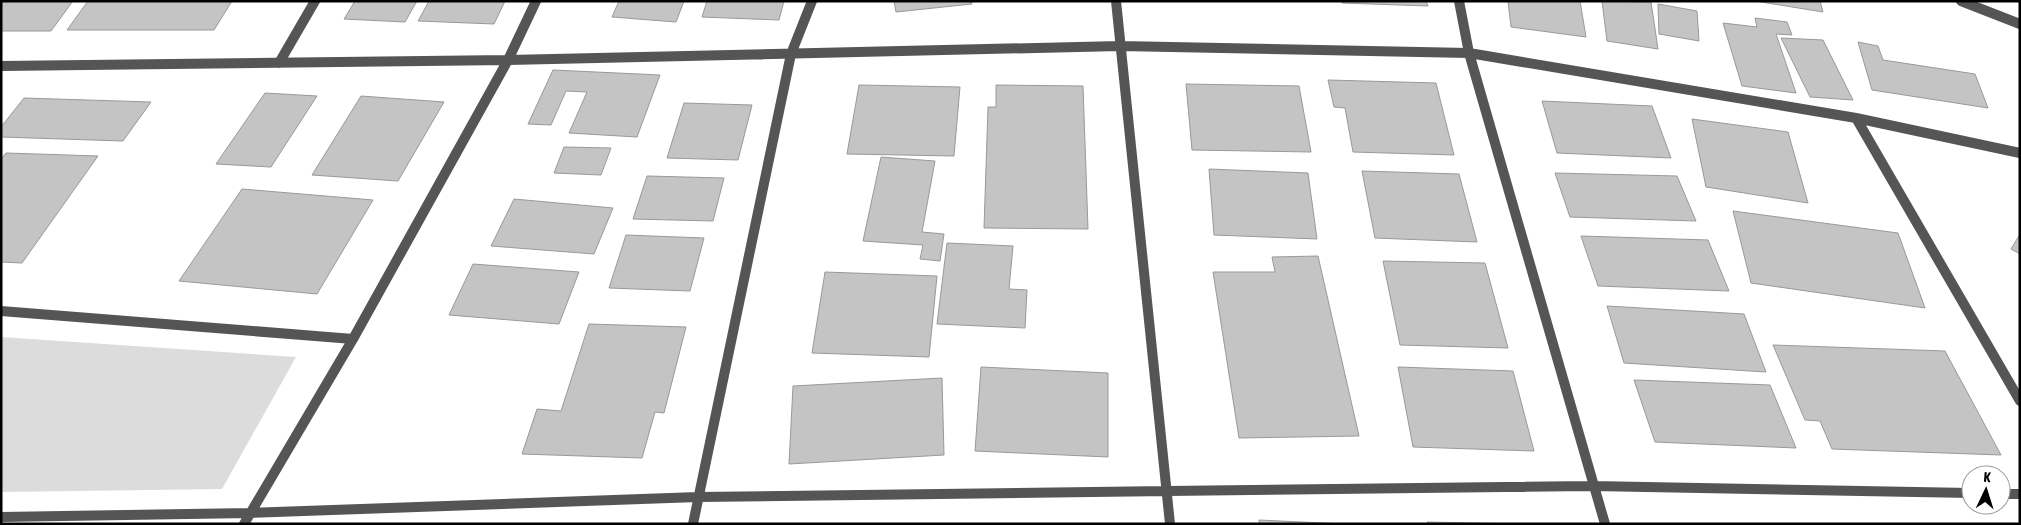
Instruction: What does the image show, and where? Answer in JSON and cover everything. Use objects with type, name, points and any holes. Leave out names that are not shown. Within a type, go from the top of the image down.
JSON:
[{"type":"street","points":[[279,63],[315,1]]},
{"type":"street","points":[[244,524],[353,339],[508,60],[536,1]]},
{"type":"street","points":[[693,524],[791,54],[812,1]]},
{"type":"street","points":[[1116,1],[1170,524]]},
{"type":"street","points":[[1459,1],[1468,53],[1592,486],[1605,524]]},
{"type":"street","points":[[1961,1],[2020,24]]},
{"type":"street","points":[[1,66],[508,60],[1120,46],[1468,53],[1856,118],[2020,153]]},
{"type":"street","points":[[1856,118],[2020,401]]},
{"type":"street","points":[[1,311],[353,339]]},
{"type":"street","points":[[1,517],[250,513],[698,497],[1168,491],[1592,486],[1961,493]]},
{"type":"shaded area","points":[[1,337],[296,357],[222,489],[1,492]]},
{"type":"building","points":[[1,1],[73,1],[51,31],[1,31]]},
{"type":"building","points":[[88,1],[232,1],[214,30],[67,30]]},
{"type":"building","points":[[355,1],[417,1],[405,22],[344,19]]},
{"type":"building","points":[[429,1],[505,1],[494,24],[418,21]]},
{"type":"building","points":[[619,1],[684,1],[676,22],[612,17]]},
{"type":"building","points":[[707,1],[784,1],[779,20],[702,17]]},
{"type":"building","points":[[894,1],[971,1],[972,4],[896,12]]},
{"type":"building","points":[[1342,1],[1426,1],[1428,6],[1342,3]]},
{"type":"building","points":[[1508,1],[1580,1],[1586,37],[1511,27]]},
{"type":"building","points":[[1602,1],[1651,2],[1658,49],[1607,41]]},
{"type":"building","points":[[1755,1],[1820,1],[1823,12]]},
{"type":"building","points":[[1658,4],[1697,11],[1699,41],[1659,34]]},
{"type":"building","points":[[1755,18],[1787,22],[1792,35],[1776,34],[1796,93],[1742,86],[1723,23],[1757,27]]},
{"type":"building","points":[[1781,38],[1823,40],[1853,100],[1810,97]]},
{"type":"building","points":[[1858,42],[1878,46],[1883,60],[1975,74],[1988,108],[1872,90]]},
{"type":"building","points":[[553,70],[660,75],[637,137],[569,133],[587,92],[566,91],[551,125],[528,124]]},
{"type":"building","points":[[1328,80],[1436,83],[1454,155],[1353,152],[1345,108],[1334,107]]},
{"type":"building","points":[[1186,84],[1299,86],[1311,152],[1192,150]]},
{"type":"building","points":[[859,85],[960,87],[954,156],[847,154]]},
{"type":"building","points":[[996,85],[1083,86],[1088,229],[984,228],[988,107],[996,107]]},
{"type":"building","points":[[265,93],[317,96],[271,167],[216,164]]},
{"type":"building","points":[[361,96],[444,102],[398,181],[312,175]]},
{"type":"building","points":[[24,98],[151,102],[123,141],[1,137],[1,127]]},
{"type":"building","points":[[1542,101],[1652,106],[1671,158],[1557,153]]},
{"type":"building","points":[[684,103],[752,105],[738,160],[667,158]]},
{"type":"building","points":[[1692,119],[1788,132],[1808,203],[1706,187]]},
{"type":"building","points":[[564,147],[611,148],[601,175],[554,173]]},
{"type":"building","points":[[6,153],[98,156],[22,263],[1,262],[1,159]]},
{"type":"building","points":[[881,157],[935,161],[922,232],[944,234],[940,261],[920,259],[923,245],[863,241]]},
{"type":"building","points":[[1209,169],[1308,173],[1317,239],[1214,235]]},
{"type":"building","points":[[1362,171],[1459,174],[1477,242],[1375,238]]},
{"type":"building","points":[[1555,173],[1677,176],[1696,221],[1570,217]]},
{"type":"building","points":[[647,176],[724,178],[713,221],[633,219]]},
{"type":"building","points":[[242,189],[373,200],[317,294],[179,281]]},
{"type":"building","points":[[514,199],[613,208],[594,254],[491,246]]},
{"type":"building","points":[[1733,211],[1898,233],[1925,308],[1751,283]]},
{"type":"building","points":[[2020,234],[2020,254],[2011,249]]},
{"type":"building","points":[[626,235],[704,238],[690,291],[609,288]]},
{"type":"building","points":[[1581,236],[1708,240],[1729,291],[1598,286]]},
{"type":"building","points":[[947,243],[1013,246],[1009,289],[1027,290],[1025,328],[937,324]]},
{"type":"building","points":[[1318,256],[1359,436],[1239,438],[1213,272],[1275,272],[1272,257]]},
{"type":"building","points":[[1383,261],[1485,263],[1508,348],[1400,345]]},
{"type":"building","points":[[473,264],[579,272],[559,324],[449,315]]},
{"type":"building","points":[[825,272],[937,276],[929,357],[812,353]]},
{"type":"building","points":[[1607,306],[1744,314],[1766,372],[1624,363]]},
{"type":"building","points":[[589,324],[686,327],[664,413],[655,412],[642,458],[522,454],[537,409],[561,411]]},
{"type":"building","points":[[1773,345],[1945,351],[2001,455],[1832,449],[1820,421],[1805,420]]},
{"type":"building","points":[[981,367],[1108,373],[1108,457],[975,451]]},
{"type":"building","points":[[1398,367],[1513,371],[1534,451],[1413,447]]},
{"type":"building","points":[[942,378],[944,455],[789,464],[793,386]]},
{"type":"building","points":[[1634,380],[1770,385],[1796,448],[1655,442]]},
{"type":"building","points":[[1259,520],[1345,524],[1259,524]]},
{"type":"building","points":[[1427,522],[1521,524],[1428,524]]}]
